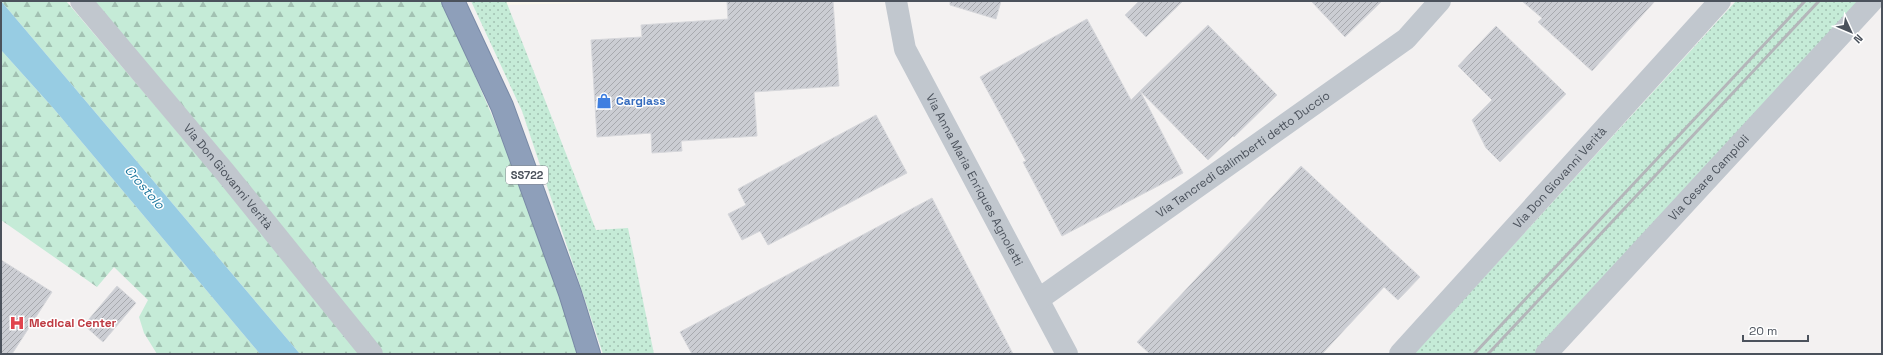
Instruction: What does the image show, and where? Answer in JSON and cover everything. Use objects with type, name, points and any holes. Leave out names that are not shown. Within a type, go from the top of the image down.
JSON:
[{"type":"highway","name":"SS722","points":[[453,1],[502,106],[570,293],[589,354]]},
{"type":"street","name":"Via Don Giovanni Verità","points":[[81,1],[224,171],[372,354]]},
{"type":"street","name":"Via Anna Maria Enriques Agnoletti","points":[[896,1],[905,49],[1067,354]]},
{"type":"street","name":"Via Tancredi Galimberti detto Duccio","points":[[1039,299],[1406,39],[1440,1]]},
{"type":"street","name":"Via Don Giovanni Verità","points":[[1400,354],[1720,1]]},
{"type":"street","name":"Via Cesare Campioli","points":[[1546,354],[1872,1]]},
{"type":"shaded area","points":[[498,1],[687,1],[500,5]]},
{"type":"green space","points":[[1,1],[66,1],[216,177],[359,354],[300,354]]},
{"type":"green space","points":[[94,1],[441,1],[480,87],[516,175],[580,354],[382,354]]},
{"type":"green space","points":[[471,1],[506,1],[596,230],[628,228],[654,354],[603,354],[522,111]]},
{"type":"green space","points":[[1736,1],[1866,1],[1540,354],[1414,354]]},
{"type":"green space","points":[[1,50],[54,109],[260,354],[157,354],[144,333],[139,317],[148,300],[114,267],[97,287],[1,220]]},
{"type":"water","name":"Crostolo","points":[[1,1],[300,354],[260,354],[54,109],[1,50]]},
{"type":"building","points":[[727,1],[833,1],[839,86],[754,92],[757,136],[681,141],[682,151],[652,153],[651,133],[597,137],[591,40],[642,37],[641,25],[728,19]]},
{"type":"building","points":[[950,1],[1001,1],[996,19],[950,5]]},
{"type":"building","points":[[1139,1],[1183,1],[1146,37],[1125,15]]},
{"type":"building","points":[[1311,1],[1382,1],[1345,37]]},
{"type":"building","points":[[1522,1],[1655,1],[1592,71],[1538,22],[1542,18]]},
{"type":"building","points":[[1087,19],[1131,100],[1140,91],[1183,173],[1062,236],[1023,162],[1026,161],[980,77]]},
{"type":"building","points":[[1208,25],[1277,95],[1208,160],[1140,91]]},
{"type":"building","points":[[1496,26],[1566,94],[1500,162],[1486,148],[1472,120],[1492,100],[1458,66]]},
{"type":"building","points":[[876,115],[907,173],[768,245],[760,231],[742,240],[728,214],[746,205],[738,189]]},
{"type":"building","points":[[1301,166],[1420,277],[1398,300],[1384,287],[1322,354],[1150,354],[1137,342]]},
{"type":"building","points":[[932,198],[1013,354],[692,354],[680,332]]},
{"type":"building","name":"Medical Center","points":[[1,260],[52,292],[12,354],[1,354]]},
{"type":"building","points":[[117,286],[136,303],[103,342],[84,325]]},
{"type":"railway","points":[[1474,354],[1805,1]]},
{"type":"railway","points":[[1488,354],[1819,1]]},
{"type":"place","name":"Carglass","points":[[604,101]]},
{"type":"place","name":"Medical Center","points":[[17,323]]}]
